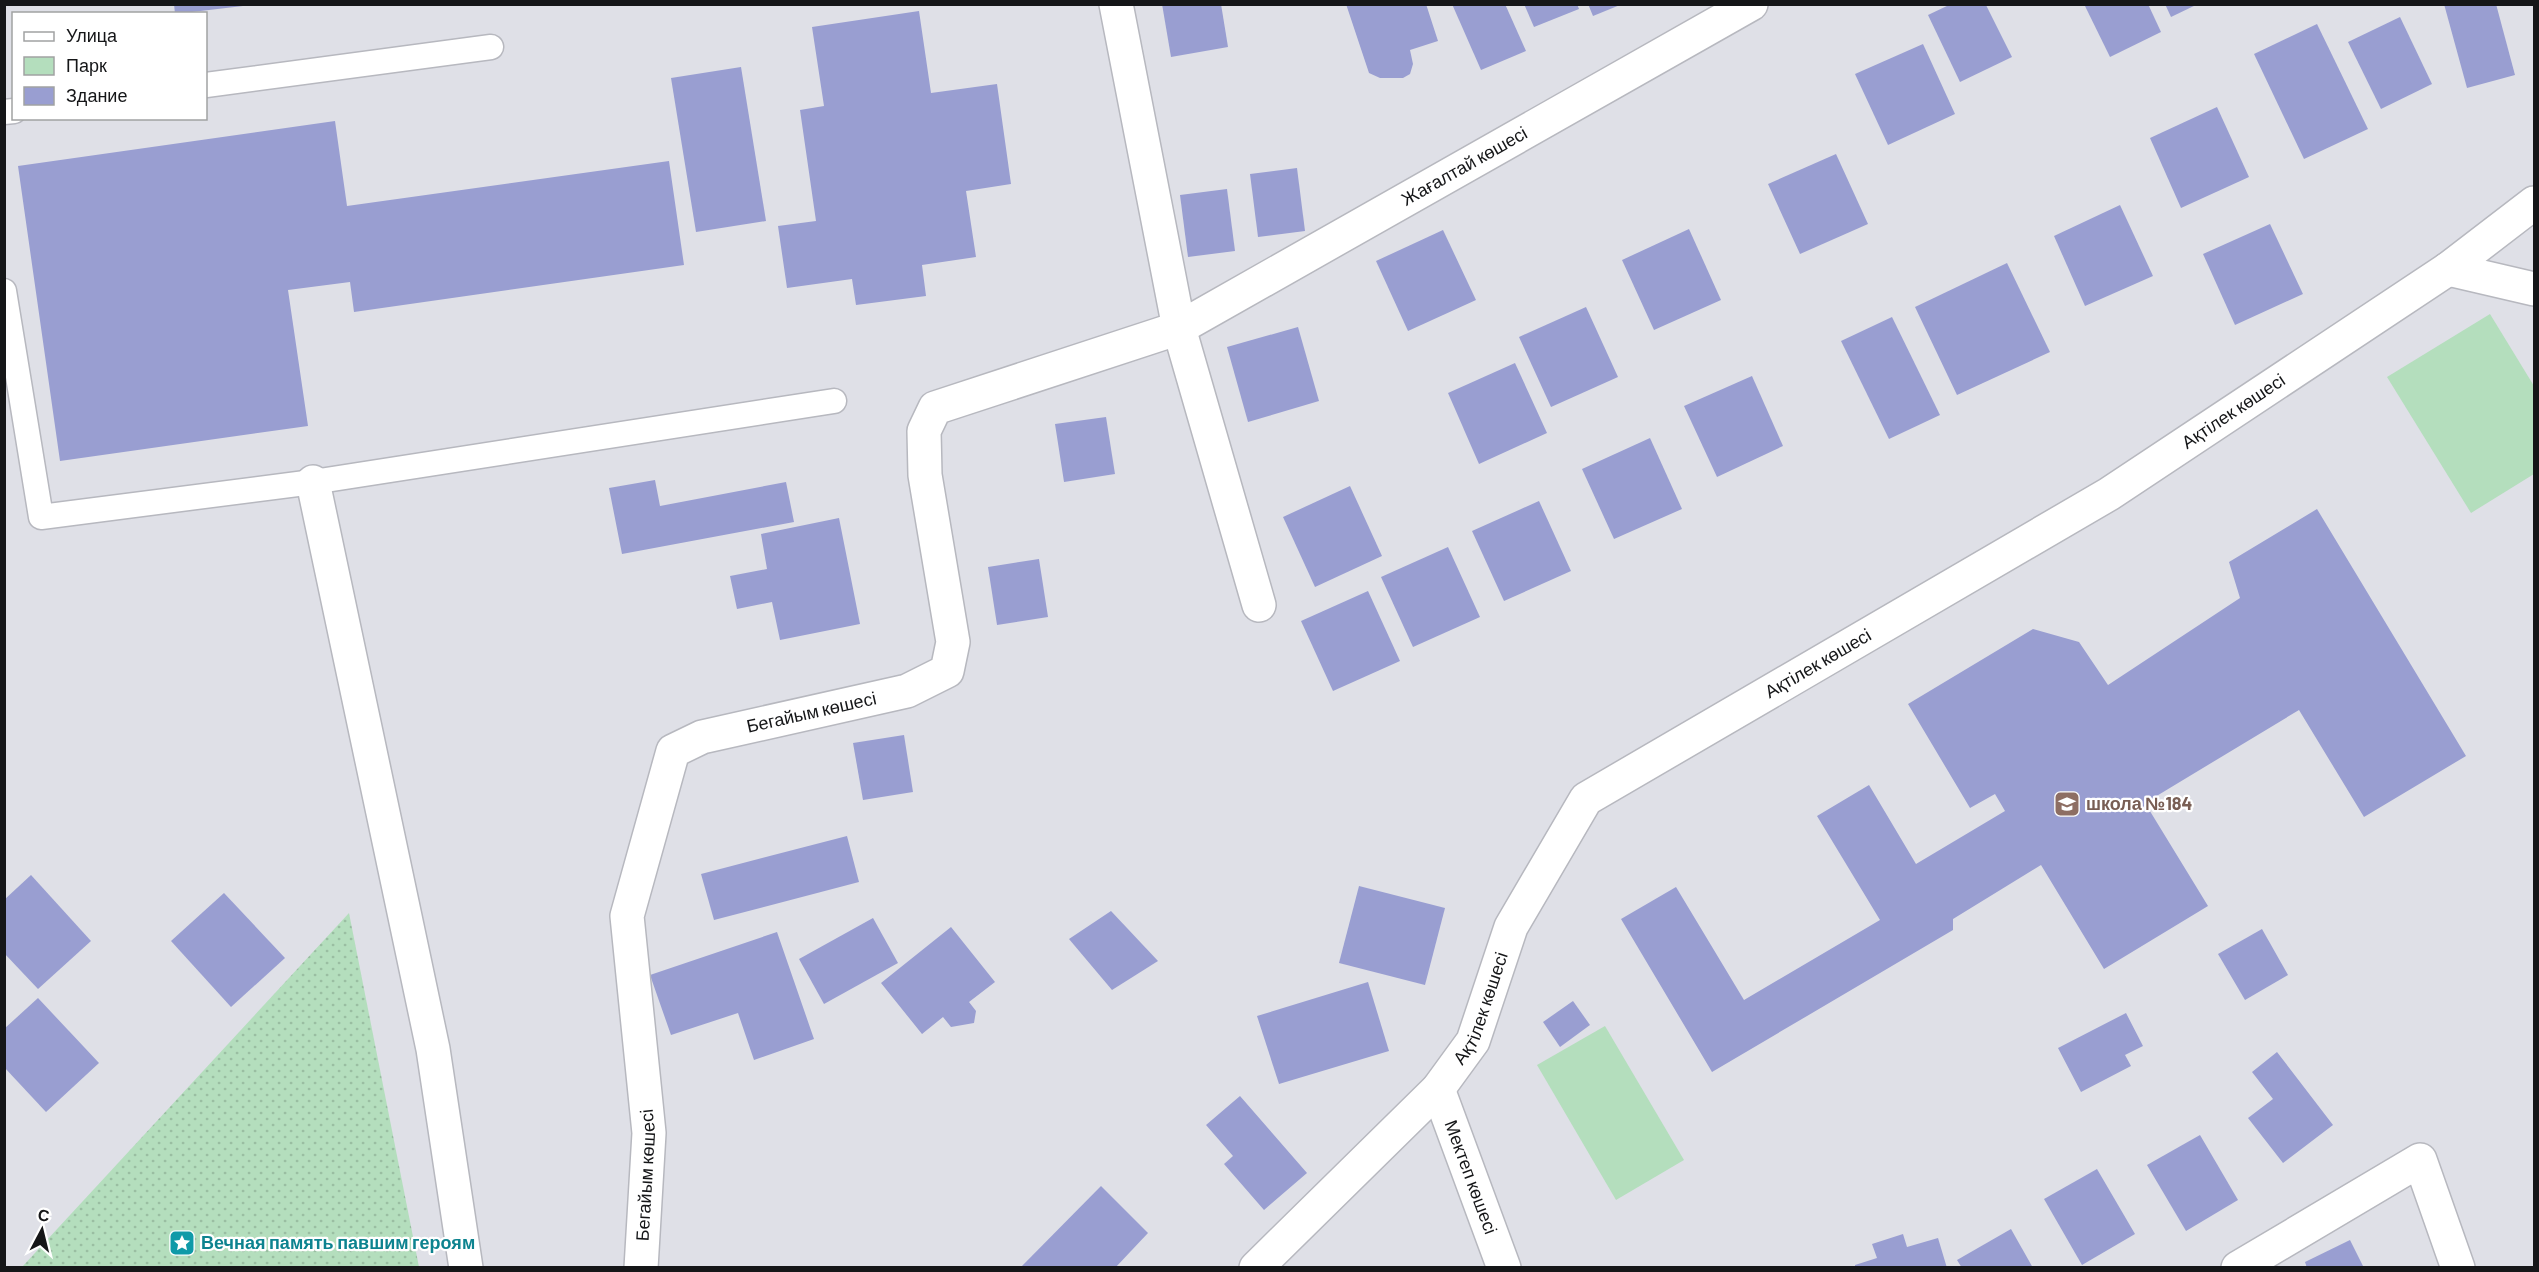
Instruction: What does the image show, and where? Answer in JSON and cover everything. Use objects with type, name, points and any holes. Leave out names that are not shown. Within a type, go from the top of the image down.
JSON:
[{"type":"street","points":[[1116,4],[1179,328],[1259,605]]},
{"type":"street","name":"Жағалтай көшесі","points":[[1179,328],[1751,4]]},
{"type":"street","name":"Ақтілек көшесі","points":[[1256,1268],[1438,1089],[1473,1041],[1511,927],[1586,800],[2109,494],[2448,269],[2535,203]]},
{"type":"street","points":[[2448,269],[2535,289]]},
{"type":"street","name":"Бегайым көшесі","points":[[641,1268],[649,1133],[627,916],[673,752],[702,737],[907,691],[946,671],[953,642],[925,475],[924,431],[935,408],[1179,328]]},
{"type":"street","points":[[314,482],[433,1049],[466,1268]]},
{"type":"street","name":"Мектеп көшесі","points":[[1438,1089],[1504,1268]]},
{"type":"street","points":[[2238,1268],[2420,1160],[2458,1268]]},
{"type":"lane","points":[[207,85],[491,47]]},
{"type":"lane","points":[[4,291],[41,517],[314,482],[834,401]]},
{"type":"green space","points":[[2490,314],[2534,386],[2534,474],[2471,513],[2387,377]]},
{"type":"green space","points":[[349,913],[419,1267],[22,1267]]},
{"type":"green space","points":[[1605,1026],[1684,1160],[1616,1200],[1537,1065]]},
{"type":"building","points":[[174,4],[243,4],[243,6],[192,12],[175,12]]},
{"type":"building","points":[[1162,4],[1221,4],[1228,47],[1171,57]]},
{"type":"building","points":[[1346,4],[1426,4],[1438,41],[1410,50],[1413,64],[1410,74],[1403,78],[1380,78],[1369,73]]},
{"type":"building","points":[[1452,4],[1505,4],[1526,51],[1481,70]]},
{"type":"building","points":[[1524,4],[1577,4],[1579,9],[1534,27]]},
{"type":"building","points":[[1588,4],[1620,4],[1620,5],[1593,16]]},
{"type":"building","points":[[2084,4],[2148,4],[2161,32],[2110,57]]},
{"type":"building","points":[[2165,4],[2198,4],[2171,17]]},
{"type":"building","points":[[2444,4],[2496,4],[2515,75],[2467,88]]},
{"type":"building","points":[[1949,5],[1986,5],[2012,57],[1960,82],[1928,15]]},
{"type":"building","points":[[919,11],[931,93],[997,84],[1011,184],[966,191],[976,257],[922,265],[926,296],[856,305],[852,279],[787,288],[778,226],[816,221],[800,110],[824,106],[812,27]]},
{"type":"building","points":[[2400,17],[2432,84],[2381,109],[2348,42]]},
{"type":"building","points":[[2317,24],[2368,129],[2304,159],[2254,54]]},
{"type":"building","points":[[1923,44],[1955,114],[1888,145],[1855,74]]},
{"type":"building","points":[[741,67],[766,221],[696,232],[671,78]]},
{"type":"building","points":[[2217,107],[2249,177],[2181,208],[2150,138]]},
{"type":"building","points":[[335,121],[347,206],[669,161],[684,265],[354,312],[350,282],[288,290],[308,426],[60,461],[18,166]]},
{"type":"building","points":[[1836,154],[1868,224],[1800,254],[1768,184]]},
{"type":"building","points":[[1297,168],[1305,231],[1258,237],[1250,174]]},
{"type":"building","points":[[1227,189],[1235,251],[1188,257],[1180,195]]},
{"type":"building","points":[[2120,205],[2153,276],[2085,306],[2054,236]]},
{"type":"building","points":[[2270,224],[2303,294],[2235,325],[2203,254]]},
{"type":"building","points":[[1689,229],[1721,300],[1654,330],[1622,260]]},
{"type":"building","points":[[1443,230],[1476,300],[1408,331],[1376,261]]},
{"type":"building","points":[[2007,263],[2050,352],[1957,395],[1915,307]]},
{"type":"building","points":[[1586,307],[1618,377],[1551,407],[1519,337]]},
{"type":"building","points":[[1892,317],[1940,415],[1889,439],[1841,341]]},
{"type":"building","points":[[1298,327],[1319,401],[1248,422],[1227,347]]},
{"type":"building","points":[[1515,363],[1547,433],[1479,464],[1448,393]]},
{"type":"building","points":[[1752,376],[1783,446],[1717,477],[1684,406]]},
{"type":"building","points":[[1106,417],[1115,474],[1064,482],[1055,424]]},
{"type":"building","points":[[1650,438],[1682,509],[1614,539],[1582,469]]},
{"type":"building","points":[[655,480],[660,506],[786,482],[794,522],[622,554],[609,488]]},
{"type":"building","points":[[1350,486],[1382,556],[1315,587],[1283,517]]},
{"type":"building","points":[[1539,501],[1571,571],[1504,601],[1472,531]]},
{"type":"building","points":[[2317,509],[2466,756],[2364,817],[2299,710],[2145,803],[2208,906],[2104,969],[2041,865],[1953,919],[1953,930],[1712,1072],[1621,919],[1676,887],[1744,1000],[1880,920],[1817,816],[1869,785],[1916,864],[2005,811],[1995,794],[1970,808],[1908,704],[2033,629],[2079,642],[2108,685],[2240,598],[2229,562]]},
{"type":"building","points":[[839,518],[860,624],[780,640],[772,602],[737,609],[730,576],[767,569],[761,534]]},
{"type":"building","points":[[1448,547],[1480,617],[1413,647],[1381,577]]},
{"type":"building","points":[[1039,559],[1048,617],[997,625],[988,567]]},
{"type":"building","points":[[1368,591],[1400,661],[1333,691],[1301,621]]},
{"type":"building","points":[[904,735],[913,792],[863,800],[853,743]]},
{"type":"building","points":[[847,836],[859,882],[714,920],[701,874]]},
{"type":"building","points":[[31,875],[91,941],[38,989],[4,953],[4,900]]},
{"type":"building","points":[[1359,886],[1445,908],[1425,985],[1339,963]]},
{"type":"building","points":[[224,893],[285,958],[231,1007],[171,941]]},
{"type":"building","points":[[1111,911],[1158,961],[1112,990],[1069,939]]},
{"type":"building","points":[[873,918],[898,963],[824,1004],[799,959]]},
{"type":"building","points":[[951,927],[995,982],[969,1002],[976,1011],[974,1023],[951,1027],[943,1017],[922,1034],[881,983]]},
{"type":"building","points":[[2262,929],[2288,975],[2245,1000],[2218,954]]},
{"type":"building","points":[[777,932],[814,1039],[754,1060],[738,1013],[671,1035],[650,975]]},
{"type":"building","points":[[1368,982],[1389,1051],[1279,1084],[1257,1016]]},
{"type":"building","points":[[38,998],[99,1063],[46,1112],[4,1067],[4,1029]]},
{"type":"building","points":[[1573,1001],[1590,1025],[1560,1047],[1543,1022]]},
{"type":"building","points":[[2126,1013],[2143,1046],[2125,1055],[2131,1066],[2081,1092],[2058,1048]]},
{"type":"building","points":[[2277,1052],[2333,1125],[2283,1163],[2248,1118],[2273,1099],[2252,1072]]},
{"type":"building","points":[[1240,1096],[1307,1173],[1264,1210],[1224,1164],[1233,1156],[1206,1125]]},
{"type":"building","points":[[2200,1135],[2238,1200],[2186,1231],[2147,1165]]},
{"type":"building","points":[[2097,1169],[2135,1234],[2082,1265],[2044,1199]]},
{"type":"building","points":[[1101,1186],[1148,1233],[1115,1268],[1020,1268]]},
{"type":"building","points":[[2011,1229],[2033,1268],[1962,1268],[1957,1260]]},
{"type":"building","points":[[1903,1234],[1907,1247],[1938,1238],[1947,1268],[1855,1268],[1855,1265],[1877,1258],[1872,1244]]},
{"type":"building","points":[[2350,1240],[2364,1268],[2307,1268],[2305,1262]]},
{"type":"place","name":"школа №184","points":[[2067,804]]},
{"type":"place","name":"Вечная память павшим героям","points":[[182,1243]]}]
